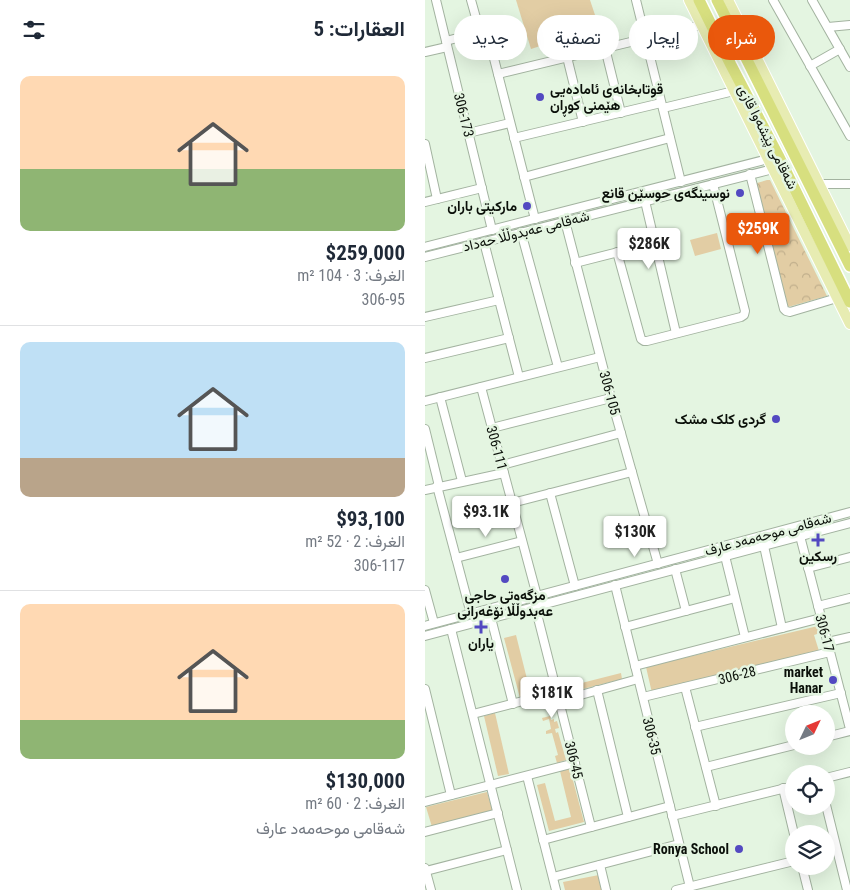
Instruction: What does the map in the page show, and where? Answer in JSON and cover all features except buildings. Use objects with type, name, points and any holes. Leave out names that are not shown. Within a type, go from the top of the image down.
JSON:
[{"type":"highway","name":"شەقامی پێشەوا قازی","points":[[699,0],[705,24],[775,162],[850,302]]},
{"type":"highway","name":"شەقامی پێشەوا قازی","points":[[717,0],[794,144],[850,266]]},
{"type":"highway","points":[[822,247],[827,250],[833,250],[837,244],[837,239]]},
{"type":"highway","points":[[836,273],[836,267],[839,263],[846,263],[850,266]]},
{"type":"main road","points":[[689,0],[705,24],[734,91],[775,162],[850,324]]},
{"type":"main road","points":[[728,0],[794,144],[819,184],[850,246]]},
{"type":"street","name":"306-173","points":[[435,0],[492,230]]},
{"type":"street","points":[[471,0],[475,15]]},
{"type":"street","points":[[636,0],[640,15]]},
{"type":"street","points":[[773,0],[850,136]]},
{"type":"street","points":[[812,0],[845,54],[850,67]]},
{"type":"street","points":[[698,26],[705,24]]},
{"type":"street","points":[[827,27],[850,25]]},
{"type":"street","points":[[425,52],[454,41]]},
{"type":"street","points":[[810,66],[845,54]]},
{"type":"street","points":[[494,60],[535,219]]},
{"type":"street","points":[[497,74],[555,60]]},
{"type":"street","points":[[568,60],[583,122]]},
{"type":"street","points":[[608,60],[621,112]]},
{"type":"street","points":[[651,60],[681,182]]},
{"type":"street","points":[[514,138],[621,112],[734,91]]},
{"type":"street","points":[[468,133],[510,123]]},
{"type":"street","points":[[524,177],[670,138]]},
{"type":"street","points":[[425,144],[437,199]]},
{"type":"street","name":"شەقامی عەبدوڵڵا حەداد","points":[[425,257],[750,174],[775,162]]},
{"type":"street","name":"شەقامی عەبدوڵڵا حەداد","points":[[425,247],[681,182],[775,162]]},
{"type":"street","points":[[750,174],[785,311],[790,312],[837,298]]},
{"type":"street","points":[[617,252],[641,339],[644,341],[741,317],[745,311],[713,184]]},
{"type":"street","points":[[819,184],[850,184]]},
{"type":"street","points":[[425,202],[482,188]]},
{"type":"street","points":[[645,201],[676,333]]},
{"type":"street","name":"306-105","points":[[565,221],[611,398],[658,564]]},
{"type":"street","points":[[521,232],[558,367]]},
{"type":"street","points":[[460,238],[463,247]]},
{"type":"street","points":[[484,242],[519,377]]},
{"type":"street","points":[[575,263],[654,243]]},
{"type":"street","points":[[425,317],[499,300]]},
{"type":"street","points":[[425,358],[509,338]]},
{"type":"street","points":[[425,401],[600,357]]},
{"type":"street","name":"306-111","points":[[481,387],[537,596]]},
{"type":"street","points":[[440,397],[462,481]]},
{"type":"street","points":[[492,428],[611,398]]},
{"type":"street","points":[[425,429],[471,614]]},
{"type":"street","points":[[425,490],[462,481],[621,433]]},
{"type":"street","points":[[512,503],[632,472]]},
{"type":"street","points":[[550,493],[575,586]]},
{"type":"street","name":"شەقامی موحەمەد عارف","points":[[425,626],[850,512]]},
{"type":"street","name":"شەقامی موحەمەد عارف","points":[[425,636],[850,523]]},
{"type":"street","name":"306-17","points":[[800,536],[830,652],[845,696],[850,730]]},
{"type":"street","points":[[456,558],[522,541]]},
{"type":"street","points":[[763,546],[782,628]]},
{"type":"street","points":[[725,556],[745,637]]},
{"type":"street","points":[[808,568],[850,557]]},
{"type":"street","points":[[675,569],[686,611]]},
{"type":"street","name":"306-35","points":[[615,585],[690,886]]},
{"type":"street","points":[[425,590],[434,624]]},
{"type":"street","points":[[625,627],[735,598]]},
{"type":"street","points":[[818,606],[850,598]]},
{"type":"street","name":"306-45","points":[[535,606],[591,827]]},
{"type":"street","points":[[494,608],[494,617],[513,704]]},
{"type":"street","points":[[635,666],[821,618]]},
{"type":"street","points":[[451,629],[516,890]]},
{"type":"street","points":[[828,642],[850,637]]},
{"type":"street","name":"306-28","points":[[643,698],[830,652]]},
{"type":"street","points":[[559,701],[638,679]]},
{"type":"street","points":[[685,687],[716,806]]},
{"type":"street","points":[[425,689],[451,795]]},
{"type":"street","points":[[597,690],[628,817]]},
{"type":"street","points":[[473,714],[557,692]]},
{"type":"street","points":[[695,727],[845,696]]},
{"type":"street","points":[[835,734],[850,730]]},
{"type":"street","points":[[705,767],[785,747]]},
{"type":"street","points":[[425,802],[575,763]]},
{"type":"street","points":[[835,776],[850,772]]},
{"type":"street","points":[[527,776],[556,890]]},
{"type":"street","points":[[672,816],[783,788],[792,825]]},
{"type":"street","points":[[543,840],[670,806]]},
{"type":"street","points":[[425,832],[497,813]]},
{"type":"street","points":[[828,815],[847,890]]},
{"type":"street","points":[[553,877],[679,844]]},
{"type":"street","points":[[431,890],[426,868],[507,850]]},
{"type":"street","points":[[675,890],[785,863]]},
{"type":"street","points":[[600,865],[606,890]]},
{"type":"street","points":[[804,875],[808,890]]},
{"type":"green space","points":[[516,0],[590,0],[595,15],[537,15],[537,47],[531,49],[527,36],[527,15],[521,15]]},
{"type":"green space","points":[[770,180],[827,296],[788,307],[755,185]]},
{"type":"green space","points":[[717,233],[721,249],[695,256],[690,240]]},
{"type":"green space","points":[[818,626],[820,633],[814,635],[819,651],[652,693],[646,667]]},
{"type":"green space","points":[[516,635],[531,695],[520,698],[504,638]]},
{"type":"green space","points":[[621,673],[622,679],[563,694],[562,688]]},
{"type":"green space","points":[[495,713],[509,774],[498,776],[484,716]]},
{"type":"green space","points":[[550,716],[551,720],[557,721],[559,728],[555,729],[556,733],[558,732],[566,760],[557,763],[555,756],[558,755],[552,733],[546,734],[546,731],[551,729],[549,719],[543,721],[542,718]]},
{"type":"green space","points":[[570,769],[584,822],[549,831],[537,785],[545,783],[555,821],[571,817],[560,771]]},
{"type":"green space","points":[[487,792],[493,812],[432,827],[426,807]]},
{"type":"green space","points":[[599,875],[602,890],[565,890],[563,882]]},
{"type":"place","name":"قوتابخانەی ئامادەیی هێمنی کوڕان","points":[[540,97]]},
{"type":"place","name":"نوسینگەی حوسێن قانع","points":[[740,193]]},
{"type":"place","name":"ماركيتى باران","points":[[527,206]]},
{"type":"place","name":"گردی کلک مشک","points":[[776,419]]},
{"type":"place","name":"رسکین","points":[[818,540]]},
{"type":"place","name":"مزگەوتی حاجی عەبدوڵڵا نۆغەرانی","points":[[505,579]]},
{"type":"place","name":"یاران","points":[[481,627]]},
{"type":"place","name":"market Hanar","points":[[833,680]]},
{"type":"place","name":"Ronya School","points":[[739,849]]}]
